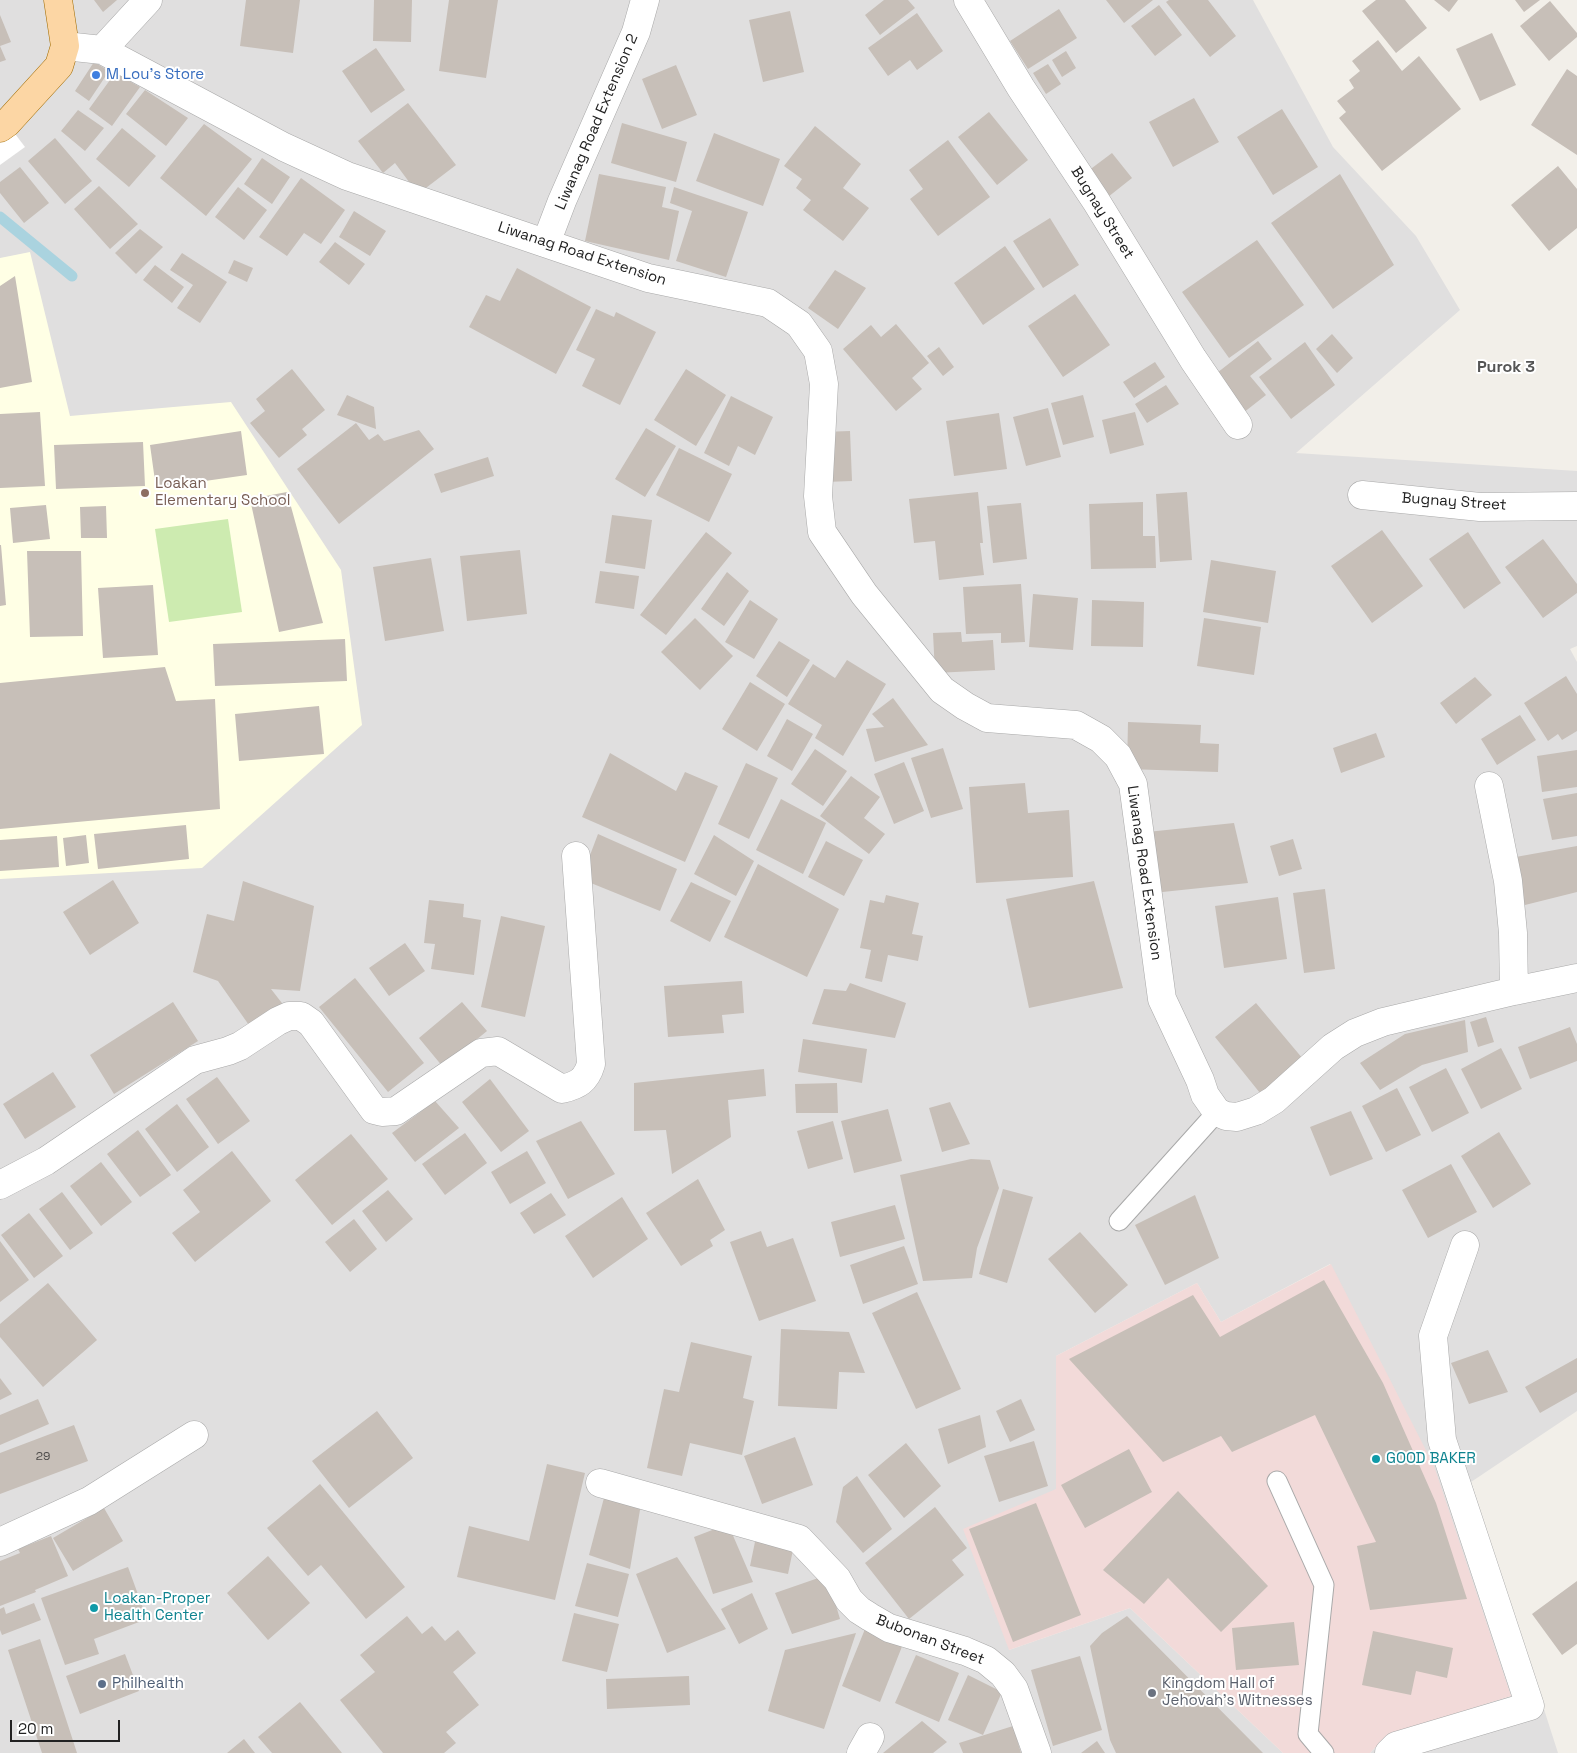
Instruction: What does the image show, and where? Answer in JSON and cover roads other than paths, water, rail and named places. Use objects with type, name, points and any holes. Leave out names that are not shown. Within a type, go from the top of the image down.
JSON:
[{"type":"main road","points":[[3,125],[59,66],[65,46],[58,0]]},
{"type":"street","points":[[102,50],[148,0]]},
{"type":"street","name":"Liwanag Road Extension 2","points":[[546,243],[562,201],[636,32],[645,0]]},
{"type":"street","name":"Bugnay Street","points":[[968,0],[1021,88],[1096,201],[1193,359],[1238,425]]},
{"type":"street","name":"Liwanag Road Extension","points":[[65,46],[102,50],[284,147],[347,176],[648,278],[768,303],[798,324],[818,351],[824,384],[818,496],[822,532],[864,594],[942,690],[957,700],[987,718],[1076,725],[1101,738],[1118,756],[1132,784],[1162,999],[1200,1080],[1205,1095],[1217,1112]]},
{"type":"street","name":"Bugnay Street","points":[[1362,494],[1480,507],[1577,506]]},
{"type":"street","points":[[1489,786],[1508,881],[1513,933],[1514,991]]},
{"type":"street","points":[[0,1185],[46,1161],[195,1060],[207,1055],[228,1052],[289,1016],[301,1016],[311,1023],[374,1110],[382,1112],[396,1110],[481,1053],[498,1051],[562,1089],[583,1082],[591,1064],[576,856]]},
{"type":"street","points":[[1217,1112],[1226,1116],[1237,1117],[1256,1111],[1274,1100],[1333,1047],[1354,1033],[1384,1022],[1577,978]]},
{"type":"street","points":[[1390,1753],[1396,1746],[1530,1706],[1442,1440],[1433,1336],[1464,1245]]},
{"type":"street","points":[[0,1542],[89,1500],[194,1435]]},
{"type":"street","name":"Bubonan Street","points":[[600,1483],[799,1539],[837,1578],[849,1600],[864,1614],[889,1628],[965,1651],[986,1660],[1003,1674],[1014,1689],[1037,1753]]},
{"type":"lane","points":[[1119,1221],[1217,1112]]},
{"type":"lane","points":[[1277,1481],[1324,1585],[1308,1734],[1324,1753]]},
{"type":"waterway","points":[[0,217],[72,276]]},
{"type":"place","name":"M Lou's Store","points":[[96,75]]},
{"type":"place","name":"Loakan Elementary School","points":[[145,493]]},
{"type":"place","name":"GOOD BAKER","points":[[1376,1459]]},
{"type":"place","name":"Loakan-Proper Health Center","points":[[94,1608]]},
{"type":"place","name":"Philhealth","points":[[102,1684]]},
{"type":"place","name":"Kingdom Hall of Jehovah's Witnesses","points":[[1152,1693]]},
{"type":"district","name":"Purok 3","points":[[1506,368]]}]
